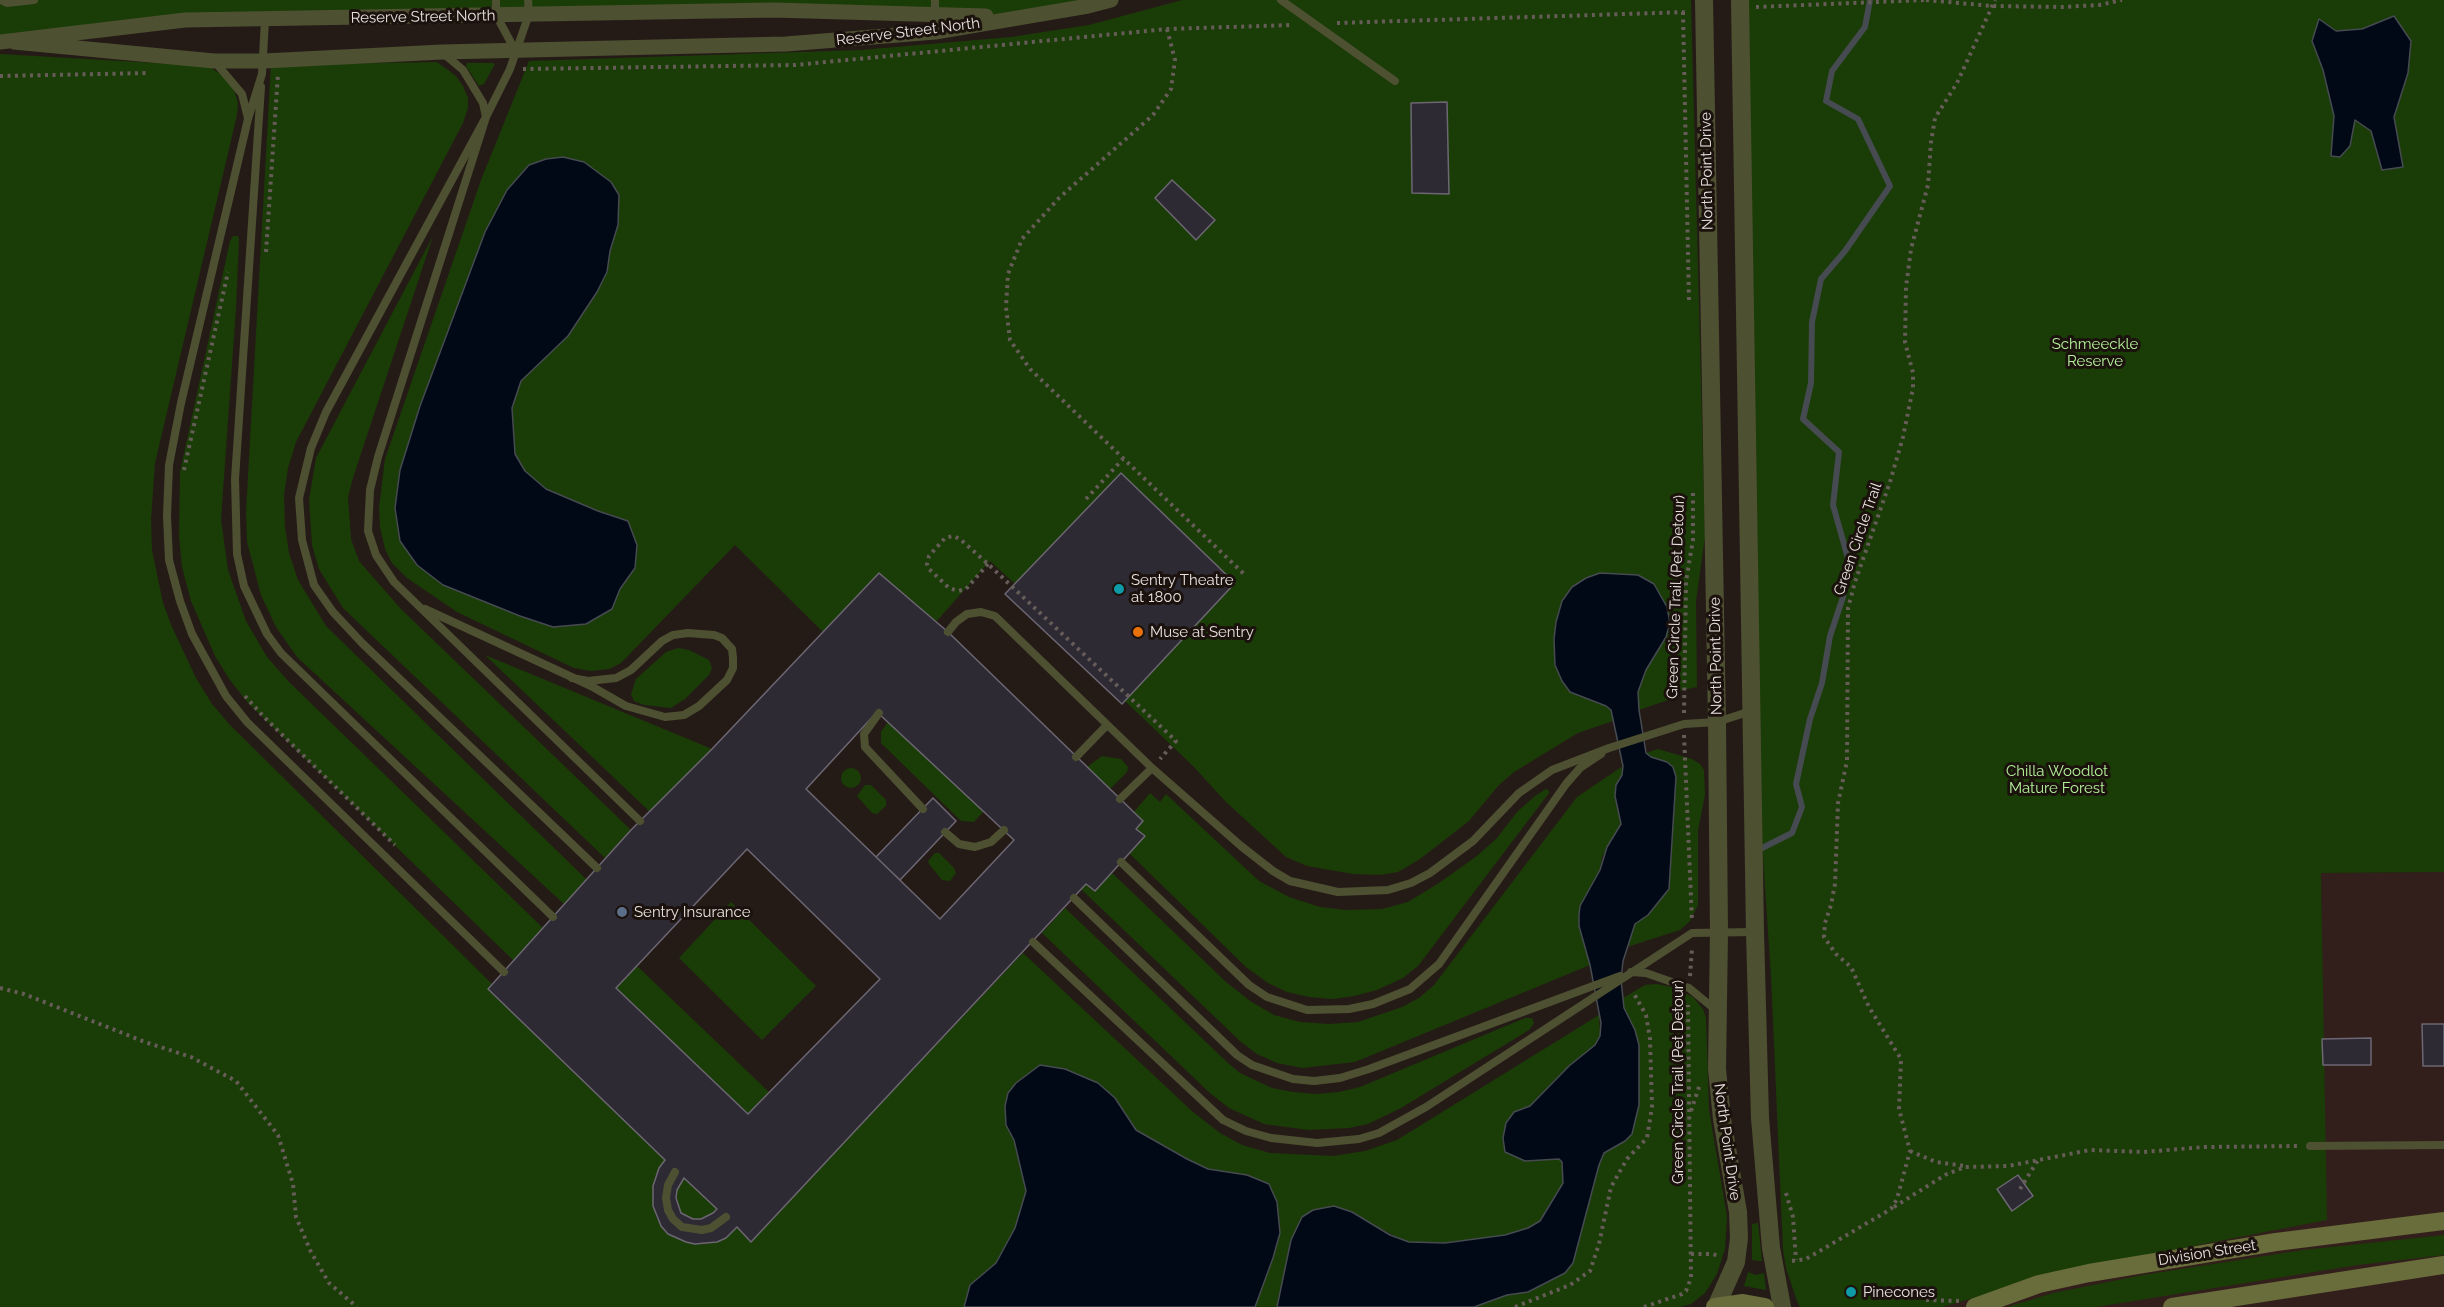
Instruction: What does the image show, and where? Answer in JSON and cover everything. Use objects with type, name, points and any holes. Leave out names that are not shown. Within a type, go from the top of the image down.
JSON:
[{"type":"main road","name":"Division Street","points":[[1979,1305],[2039,1284],[2089,1273],[2277,1242],[2444,1221]]},
{"type":"main road","points":[[2172,1307],[2444,1265]]},
{"type":"main road","points":[[1716,1307],[1743,1303],[1765,1307]]},
{"type":"street","points":[[1016,17],[1088,6],[1111,0]]},
{"type":"street","name":"North Point Drive","points":[[1704,0],[1717,722],[1718,1079],[1722,1119],[1738,1212],[1739,1238],[1736,1262],[1716,1307]]},
{"type":"street","points":[[1740,0],[1760,1118],[1772,1248],[1782,1307]]},
{"type":"street","name":"Reserve Street North","points":[[7,42],[185,20],[265,20],[529,7],[773,10],[935,7],[1016,17]]},
{"type":"street","name":"Reserve Street North","points":[[7,42],[263,67],[442,52],[786,44],[935,32],[1016,17]]},
{"type":"lane","points":[[1,0],[7,3],[34,0]]},
{"type":"lane","points":[[1281,0],[1395,81]]},
{"type":"lane","points":[[529,7],[510,69],[486,117],[326,412],[311,448],[298,498],[302,540],[314,585],[333,612],[362,643],[597,868]]},
{"type":"lane","points":[[935,7],[935,32]]},
{"type":"lane","points":[[496,8],[515,51]]},
{"type":"lane","points":[[265,20],[235,479],[237,554],[244,586],[267,633],[281,653],[553,917]]},
{"type":"lane","points":[[442,52],[463,70],[483,103],[486,117],[378,457],[370,490],[368,531],[376,555],[394,582],[640,821]]},
{"type":"lane","points":[[214,61],[242,94],[248,119]]},
{"type":"lane","points":[[263,67],[248,119],[181,403],[169,465],[166,516],[169,560],[192,634],[226,696],[247,722],[504,972]]},
{"type":"lane","points":[[418,606],[638,710],[652,715],[675,717],[692,711],[727,680],[733,668],[732,649],[722,638],[714,635],[687,633],[673,635],[631,670],[616,678],[588,681],[572,678]]},
{"type":"lane","points":[[948,632],[967,614],[981,612],[995,616],[1152,768],[1273,871],[1290,881],[1338,892],[1388,890],[1411,883],[1430,873],[1473,841],[1532,782],[1552,770],[1609,748],[1684,724],[1717,722],[1753,711]]},
{"type":"lane","points":[[879,713],[864,734],[865,747],[923,809]]},
{"type":"lane","points":[[1076,757],[1107,725]]},
{"type":"lane","points":[[1121,862],[1249,985],[1267,997],[1307,1010],[1348,1009],[1373,1004],[1410,988],[1438,964],[1566,784],[1580,768],[1609,748]]},
{"type":"lane","points":[[1120,799],[1152,768]]},
{"type":"lane","points":[[945,832],[959,844],[975,846],[992,842],[1004,830]]},
{"type":"lane","points":[[1074,897],[1237,1055],[1252,1065],[1293,1079],[1314,1081],[1340,1078],[1369,1070],[1632,972],[1666,979],[1689,988],[1718,1012]]},
{"type":"lane","points":[[1033,942],[1223,1120],[1246,1131],[1271,1138],[1295,1142],[1337,1142],[1379,1133],[1426,1107],[1692,933],[1755,932]]},
{"type":"lane","points":[[2310,1146],[2444,1145]]},
{"type":"lane","points":[[675,1172],[668,1185],[666,1198],[668,1210],[681,1227],[702,1230],[711,1228],[726,1218]]},
{"type":"path","points":[[1777,0],[1778,6],[1925,0],[1992,6],[2071,7],[2099,5],[2122,0]]},
{"type":"path","name":"Green Circle Trail","points":[[1891,1209],[1897,1199],[1910,1151],[1899,1109],[1901,1059],[1869,1007],[1851,967],[1836,954],[1824,937],[1825,923],[1835,884],[1838,803],[1847,761],[1848,608],[1890,482],[1903,437],[1913,388],[1913,373],[1905,342],[1906,287],[1911,249],[1928,185],[1930,142],[1935,118],[1957,83],[1995,0]]},
{"type":"path","points":[[1683,12],[1689,308]]},
{"type":"path","points":[[1167,29],[1175,60],[1171,89],[1153,115],[1041,215],[1022,239],[1008,274],[1006,307],[1010,339],[1030,369],[1244,574]]},
{"type":"path","points":[[266,252],[278,74]]},
{"type":"path","points":[[1086,499],[1123,459]]},
{"type":"path","name":"Green Circle Trail (Pet Detour)","points":[[1691,1254],[1689,988],[1692,933],[1684,724],[1686,581],[1693,540],[1692,482]]},
{"type":"path","points":[[988,564],[966,589],[958,591],[949,588],[928,568],[927,564],[929,556],[945,538],[953,536],[960,539],[988,564],[1176,741],[1152,768]]},
{"type":"path","points":[[0,988],[24,994],[145,1042],[191,1057],[236,1081],[278,1135],[293,1184],[296,1217],[311,1252],[329,1283],[357,1307]]},
{"type":"path","points":[[1515,1307],[1569,1285],[1590,1271],[1599,1244],[1611,1187],[1627,1159],[1647,1138],[1652,1107],[1650,1039],[1646,1015],[1633,992]]},
{"type":"path","points":[[1690,1111],[1701,1082]]},
{"type":"path","points":[[1910,1151],[1936,1162],[1965,1167],[1992,1167],[2090,1150],[2144,1152],[2204,1147],[2310,1146]]},
{"type":"path","points":[[2020,1189],[2038,1160]]},
{"type":"path","points":[[1784,1190],[1793,1217],[1796,1260],[1806,1259],[1945,1175],[1965,1167]]},
{"type":"path","points":[[1644,1307],[1686,1291],[1691,1278],[1691,1254],[1712,1254],[1723,1257]]},
{"type":"path","points":[[1926,1300],[1949,1300],[1979,1305]]},
{"type":"shaded area","points":[[2394,16],[2411,41],[2408,73],[2394,117],[2403,167],[2382,170],[2371,131],[2355,120],[2350,146],[2340,157],[2331,156],[2334,116],[2323,70],[2312,41],[2319,19],[2336,31],[2362,29]]},
{"type":"shaded area","points":[[563,157],[584,162],[611,182],[619,195],[618,225],[610,251],[607,272],[597,292],[568,336],[521,381],[512,408],[515,454],[525,471],[546,489],[628,521],[637,545],[635,568],[620,589],[612,609],[586,624],[553,627],[443,585],[417,565],[400,541],[395,508],[400,470],[420,406],[485,232],[507,190],[529,165],[546,159]]},
{"type":"shaded area","points":[[1600,573],[1638,575],[1654,584],[1667,607],[1670,623],[1666,637],[1646,670],[1638,692],[1646,753],[1667,762],[1673,767],[1676,777],[1669,889],[1648,915],[1635,924],[1623,961],[1621,980],[1624,1008],[1635,1030],[1639,1045],[1639,1105],[1632,1134],[1625,1141],[1604,1153],[1573,1263],[1565,1273],[1528,1292],[1507,1295],[1474,1307],[1277,1307],[1291,1240],[1302,1217],[1313,1210],[1334,1206],[1352,1212],[1390,1235],[1409,1242],[1445,1243],[1505,1235],[1528,1228],[1540,1221],[1563,1183],[1562,1162],[1559,1159],[1525,1161],[1505,1152],[1503,1138],[1506,1123],[1514,1112],[1530,1106],[1569,1066],[1595,1045],[1600,1036],[1601,1023],[1590,965],[1579,926],[1579,915],[1580,906],[1600,870],[1607,847],[1621,824],[1615,796],[1616,785],[1622,775],[1623,766],[1611,710],[1570,692],[1555,665],[1554,639],[1562,601],[1572,587]]},
{"type":"shaded area","points":[[2444,872],[2444,1307],[1942,1307],[2080,1268],[2323,1065],[2321,873]]},
{"type":"shaded area","points":[[1040,1065],[1065,1069],[1098,1083],[1115,1098],[1136,1130],[1187,1159],[1208,1169],[1247,1175],[1269,1184],[1277,1202],[1280,1233],[1255,1307],[964,1307],[970,1285],[996,1263],[1015,1228],[1026,1191],[1014,1140],[1006,1125],[1005,1106],[1008,1093],[1016,1083]]},
{"type":"green space","points":[[0,0],[1111,0],[1016,17],[773,10],[265,20],[0,42]]},
{"type":"green space","points":[[1182,0],[1691,0],[1705,537],[1696,601],[1697,687],[1677,691],[1675,696],[1668,700],[1639,710],[1638,692],[1646,670],[1666,637],[1670,623],[1570,692],[1606,706],[1611,710],[1613,721],[1578,733],[1514,772],[1499,785],[1469,821],[1420,859],[1398,872],[1380,875],[1353,874],[1307,866],[1286,857],[1226,802],[1193,766],[1125,701],[1234,583],[1121,473],[1015,584],[990,561],[935,623],[879,573],[823,632],[735,545],[621,663],[609,669],[591,671],[574,668],[457,612],[407,578],[392,563],[385,549],[379,508],[385,459],[481,180],[529,61],[861,50],[1011,37],[1089,25]],"holes":[[[529,165],[618,225],[610,251],[607,272],[597,292],[568,336],[521,381],[512,408],[515,454],[525,471],[546,489],[613,515],[635,568],[620,589],[612,609],[520,616],[480,600],[400,470],[420,406],[485,232],[507,190]]]},
{"type":"green space","name":"Schmeeckle Reserve","points":[[1740,0],[2444,0],[2444,872],[2321,873],[2327,1220],[2080,1268],[1942,1307],[1800,1307],[1797,1301],[1786,1268],[1783,1250],[1771,975],[1753,711]]},
{"type":"green space","points":[[0,54],[208,66],[225,77],[234,90],[238,103],[237,115],[155,463],[151,520],[152,550],[163,603],[172,627],[196,678],[212,704],[229,724],[492,984],[489,990],[665,1160],[655,1177],[653,1196],[656,1217],[668,1234],[686,1242],[707,1244],[726,1238],[737,1227],[751,1241],[1023,953],[1193,1112],[1220,1133],[1242,1145],[1270,1153],[1333,1156],[1365,1151],[1397,1140],[1599,1015],[1600,1036],[1595,1045],[1569,1066],[1530,1106],[1514,1112],[1525,1161],[1559,1159],[1562,1162],[1563,1183],[1540,1221],[1529,1228],[1505,1235],[1445,1243],[1409,1243],[1371,1224],[1286,1263],[1283,1287],[1277,1307],[1255,1307],[1280,1233],[1226,1173],[1208,1169],[1187,1159],[1136,1130],[1126,1114],[1076,1075],[1065,1069],[1040,1065],[1006,1125],[1014,1140],[1026,1191],[1016,1225],[996,1263],[970,1285],[964,1307],[0,1307]]},
{"type":"green space","points":[[437,62],[456,76],[463,86],[468,98],[468,108],[463,123],[296,442],[288,468],[284,495],[285,527],[289,553],[298,580],[326,626],[587,880],[565,905],[297,657],[276,627],[261,595],[247,542],[246,512],[271,65]]},
{"type":"green space","points":[[467,63],[495,64],[484,84],[479,86],[466,66]]},
{"type":"green space","points":[[233,236],[238,236],[239,239],[221,519],[228,570],[246,621],[267,657],[289,682],[543,928],[514,961],[248,703],[215,656],[191,601],[182,567],[179,536],[180,472],[230,241]]},
{"type":"green space","points":[[433,236],[353,478],[348,497],[351,539],[359,561],[401,609],[631,830],[605,858],[343,608],[319,569],[312,545],[309,500],[316,458]]},
{"type":"green space","points":[[678,648],[689,650],[709,660],[712,668],[709,675],[685,699],[671,708],[644,705],[634,701],[631,694],[636,679],[666,652]]},
{"type":"green space","points":[[485,655],[712,749],[650,812]]},
{"type":"green space","points":[[888,722],[984,811],[974,822],[961,821],[881,743],[881,732]]},
{"type":"green space","points":[[1658,749],[1692,759],[1704,770],[1705,795],[1698,830],[1698,905],[1690,921],[1680,930],[1627,947],[1635,924],[1648,915],[1669,889],[1676,777],[1667,762],[1646,753]]},
{"type":"green space","points":[[1102,756],[1121,759],[1128,767],[1127,772],[1110,789],[1087,767]]},
{"type":"green space","points":[[1623,766],[1622,775],[1618,779],[1617,803],[1621,824],[1602,857],[1600,870],[1580,906],[1579,926],[1590,965],[1355,1062],[1302,1068],[1277,1063],[1257,1054],[1241,1042],[1081,889],[1086,884],[1095,891],[1111,872],[1225,981],[1250,1001],[1274,1015],[1300,1022],[1329,1024],[1358,1022],[1402,1007],[1419,998],[1434,985],[1577,797]]},
{"type":"green space","points":[[847,768],[855,768],[861,774],[861,782],[855,788],[847,788],[841,782],[841,774]]},
{"type":"green space","points":[[865,785],[871,785],[886,800],[886,806],[877,814],[872,813],[857,796]]},
{"type":"green space","points":[[1546,789],[1549,793],[1418,966],[1403,978],[1377,990],[1354,996],[1333,999],[1309,997],[1287,992],[1268,983],[1246,967],[1129,853],[1144,836],[1136,829],[1134,812],[1150,793],[1160,802],[1166,794],[1259,881],[1289,897],[1320,907],[1347,910],[1382,909],[1408,902],[1477,856],[1497,838],[1517,812]]},
{"type":"green space","points":[[935,853],[939,853],[954,868],[956,873],[950,881],[942,880],[929,864],[928,861]]},
{"type":"green space","points":[[731,902],[816,986],[762,1040],[679,958]]},
{"type":"green space","points":[[1065,908],[1228,1063],[1240,1073],[1272,1088],[1316,1094],[1360,1087],[1525,1018],[1532,1018],[1534,1023],[1529,1030],[1401,1108],[1368,1124],[1349,1128],[1309,1130],[1264,1124],[1229,1108],[1211,1094],[1042,933]]},
{"type":"green space","points":[[637,966],[769,1092],[748,1114],[616,988]]},
{"type":"green space","points":[[1657,984],[1672,987],[1693,997],[1703,1009],[1706,1018],[1709,1110],[1727,1216],[1725,1249],[1717,1274],[1705,1293],[1691,1304],[1680,1307],[1474,1307],[1507,1295],[1528,1292],[1565,1273],[1573,1263],[1635,1030],[1624,1008],[1623,998],[1645,985]]},
{"type":"green space","points":[[684,1178],[717,1209],[713,1213],[701,1219],[693,1219],[681,1213],[676,1198],[677,1190]]},
{"type":"green space","points":[[1758,1223],[1762,1261],[1752,1260],[1752,1224]]},
{"type":"green space","points":[[2444,1235],[2444,1255],[2358,1265],[2096,1307],[2007,1307],[2053,1293],[2143,1275],[2303,1250]]},
{"type":"green space","points":[[1748,1272],[1756,1275],[1764,1273],[1766,1290],[1744,1286]]},
{"type":"building","points":[[1447,102],[1449,194],[1412,193],[1411,103]]},
{"type":"building","points":[[1172,180],[1215,220],[1196,240],[1155,198]]},
{"type":"building","name":"Sentry Theatre at 1800","points":[[1121,473],[1235,583],[1122,704],[1005,594]]},
{"type":"building","name":"Sentry Insurance","points":[[879,573],[948,632],[1143,821],[1136,829],[1145,836],[1095,891],[1086,884],[751,1242],[737,1227],[726,1238],[717,1242],[695,1244],[668,1234],[661,1226],[653,1206],[653,1186],[659,1168],[665,1160],[488,989],[631,830],[712,749]],"holes":[[[877,712],[1014,840],[940,919],[806,789]],[[747,849],[880,979],[748,1114],[616,988]],[[684,1178],[717,1209],[701,1219],[693,1219],[681,1213],[676,1198],[677,1190]]]},
{"type":"building","points":[[933,798],[956,821],[900,880],[876,857]]},
{"type":"building","points":[[2422,1024],[2444,1024],[2444,1066],[2423,1066]]},
{"type":"building","points":[[2371,1038],[2371,1065],[2323,1065],[2322,1039]]},
{"type":"building","points":[[2018,1175],[2033,1196],[2012,1211],[1997,1189]]},
{"type":"waterway","points":[[1758,850],[1792,833],[1802,807],[1796,784],[1810,719],[1822,683],[1830,636],[1843,597],[1849,562],[1833,505],[1839,452],[1803,419],[1811,383],[1812,322],[1821,279],[1845,251],[1890,186],[1858,119],[1826,101],[1832,71],[1865,27],[1870,0]]},
{"type":"place","name":"Sentry Theatre at 1800","points":[[1119,589]]},
{"type":"place","name":"Muse at Sentry","points":[[1138,632]]},
{"type":"place","name":"Sentry Insurance","points":[[622,912]]},
{"type":"place","name":"Pinecones","points":[[1851,1292]]},
{"type":"park label","name":"Chilla Woodlot Mature Forest","points":[[2057,780]]}]
